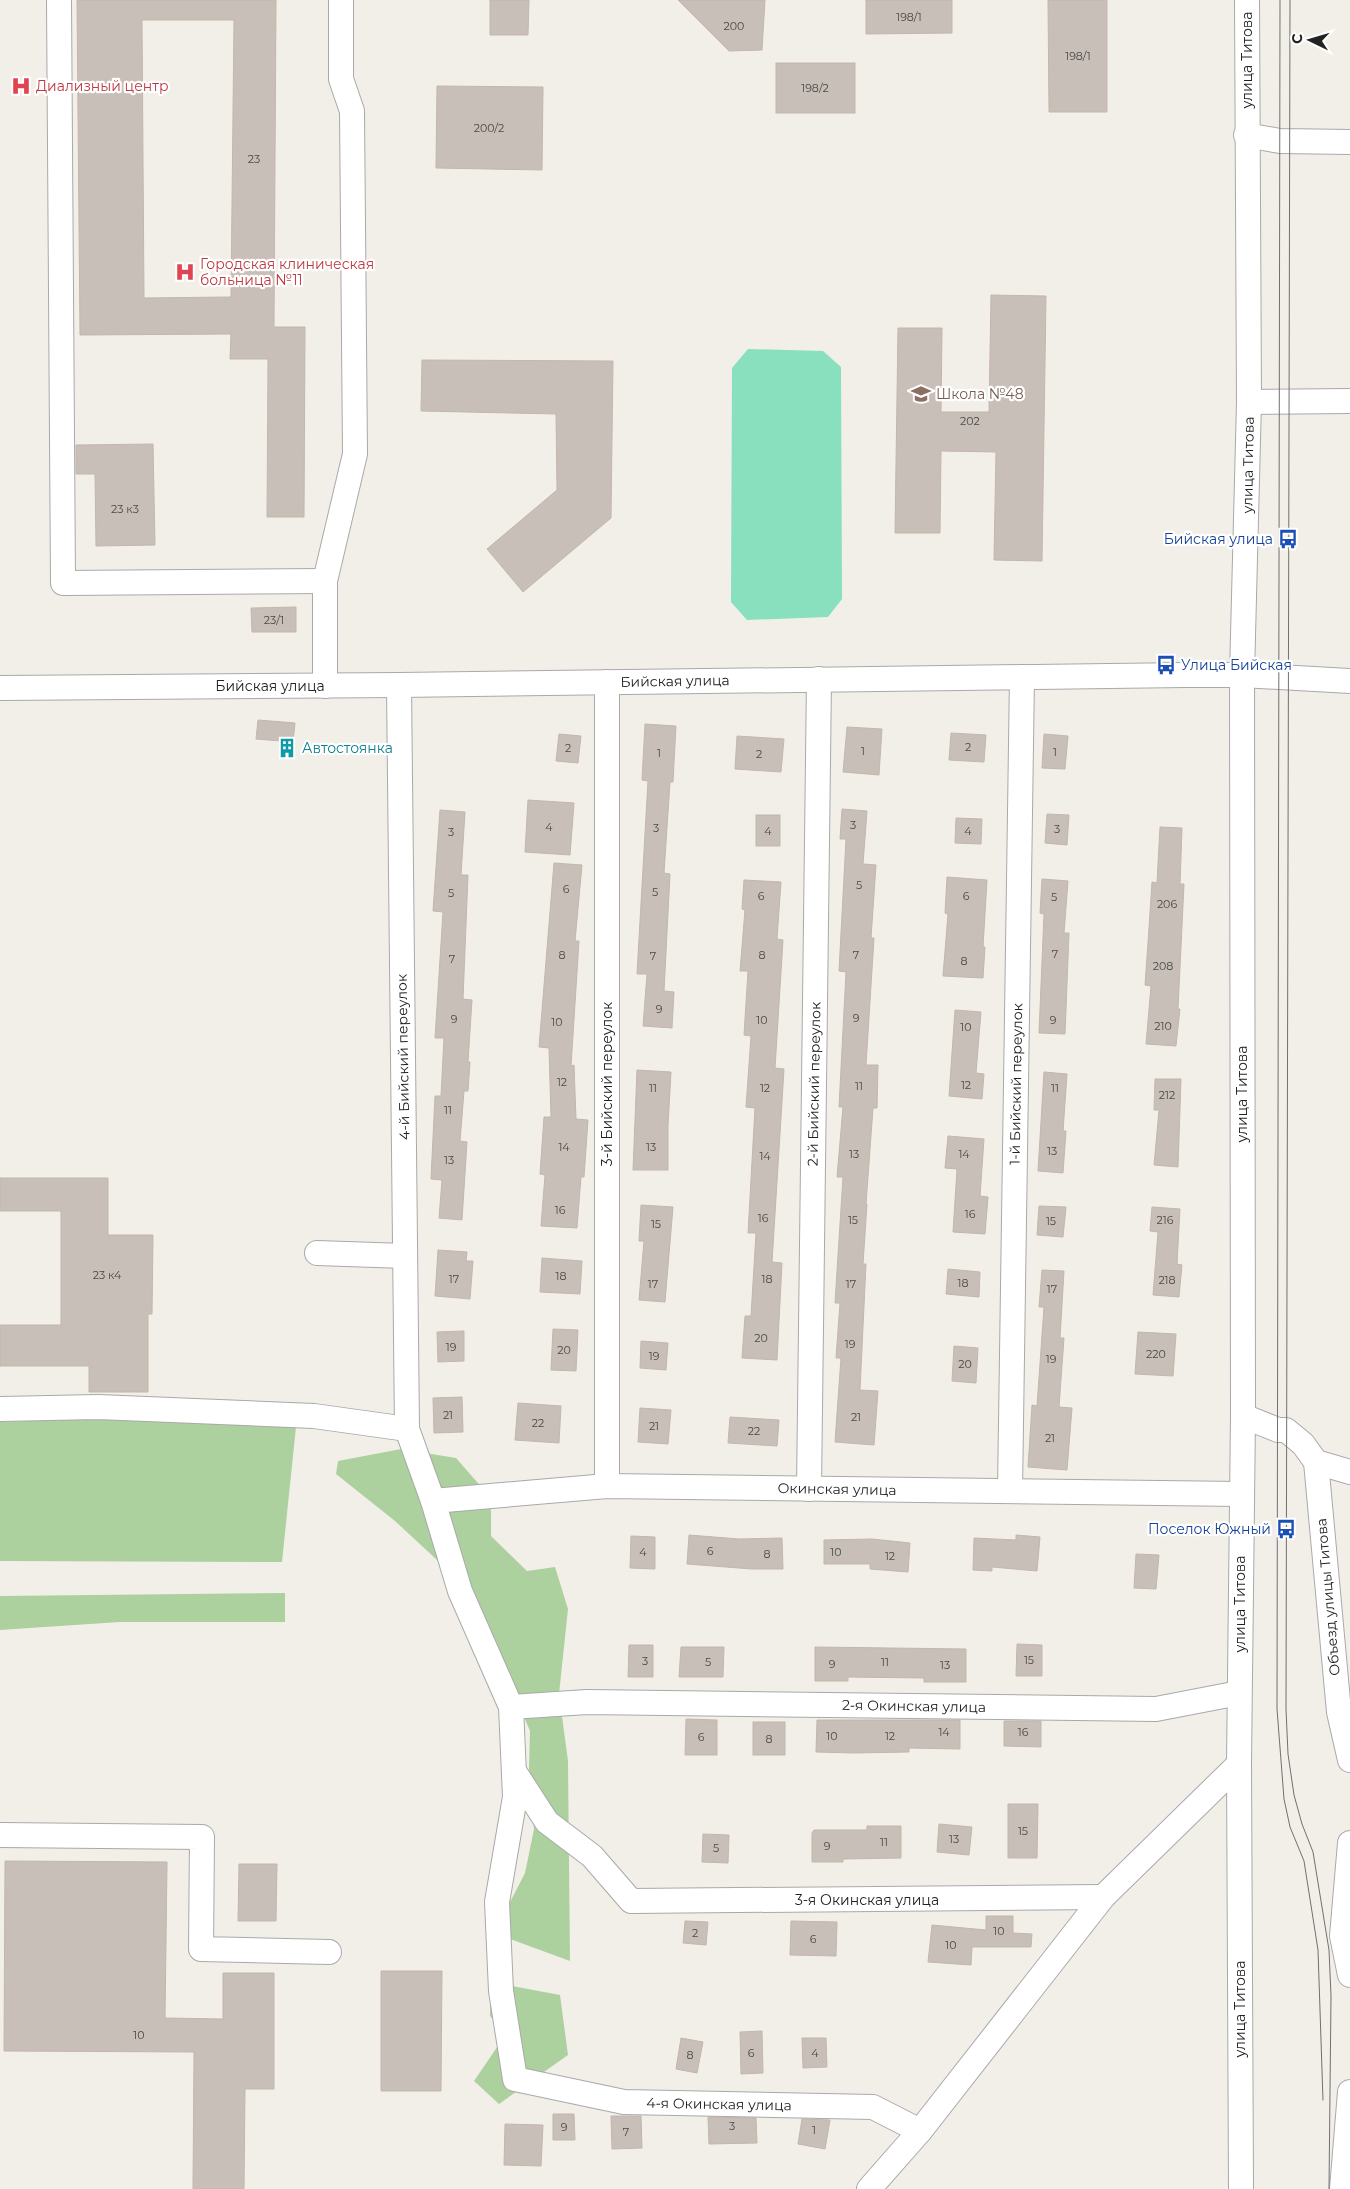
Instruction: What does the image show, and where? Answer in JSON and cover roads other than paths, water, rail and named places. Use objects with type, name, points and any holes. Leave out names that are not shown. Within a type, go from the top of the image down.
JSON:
[{"type":"street","points":[[59,0],[63,583],[324,581]]},
{"type":"street","points":[[325,686],[324,581],[355,454],[352,111],[341,79],[341,0]]},
{"type":"street","name":"улица Титова","points":[[1241,2189],[1238,1764],[1243,1416],[1242,675],[1249,402],[1246,135],[1247,0]]},
{"type":"street","points":[[1246,135],[1280,141],[1350,142]]},
{"type":"street","points":[[1249,402],[1350,401]]},
{"type":"street","name":"Бийская улица","points":[[0,688],[325,686],[1022,676],[1242,675],[1350,681]]},
{"type":"street","name":"1-й Бийский переулок","points":[[1010,1491],[1022,676]]},
{"type":"street","name":"2-й Бийский переулок","points":[[810,1489],[819,679]]},
{"type":"street","name":"3-й Бийский переулок","points":[[607,682],[607,1486]]},
{"type":"street","name":"4-й Бийский переулок","points":[[399,685],[407,1429],[433,1501],[460,1591],[511,1707]]},
{"type":"street","points":[[317,1253],[405,1256]]},
{"type":"street","points":[[0,1409],[98,1407],[314,1416],[407,1429]]},
{"type":"street","points":[[1243,1416],[1278,1430],[1286,1430],[1303,1444],[1316,1462],[1350,1472]]},
{"type":"street","name":"Объезд улицы Титова","points":[[1316,1462],[1339,1712],[1350,1760]]},
{"type":"street","name":"Окинская улица","points":[[433,1501],[607,1486],[1241,1494]]},
{"type":"street","name":"2-я Окинская улица","points":[[511,1707],[588,1702],[1156,1709],[1239,1693]]},
{"type":"street","points":[[511,1707],[514,1771]]},
{"type":"street","points":[[869,2189],[920,2132],[1102,1897],[1238,1764]]},
{"type":"street","name":"3-я Окинская улица","points":[[514,1771],[547,1822],[592,1856],[631,1901],[1102,1897]]},
{"type":"street","name":"4-я Окинская улица","points":[[514,1771],[515,1798],[497,1902],[501,1991],[515,2079],[624,2102],[873,2107],[920,2132]]},
{"type":"street","points":[[0,1835],[202,1837],[200,1949],[329,1952]]},
{"type":"street","points":[[1350,1843],[1342,1936],[1350,1975]]},
{"type":"street","points":[[1342,2189],[1350,2092]]},
{"type":"tram line","points":[[1280,0],[1277,1709],[1284,1799],[1290,1827],[1304,1861],[1318,1950],[1323,2100]]},
{"type":"tram line","points":[[1290,0],[1286,1709],[1288,1754],[1294,1795],[1302,1824],[1313,1852],[1329,1950],[1331,1996],[1329,2189]]},
{"type":"place","name":"Диализный центр","points":[[21,86]]},
{"type":"place","name":"Городская клиническая больница №11","points":[[185,272]]},
{"type":"place","name":"Школа №48","points":[[921,394]]},
{"type":"place","name":"Бийская улица","points":[[1288,539]]},
{"type":"place","name":"Улица Бийская","points":[[1166,665]]},
{"type":"place","name":"Автостоянка","points":[[287,748]]},
{"type":"place","name":"Поселок Южный","points":[[1286,1529]]}]
